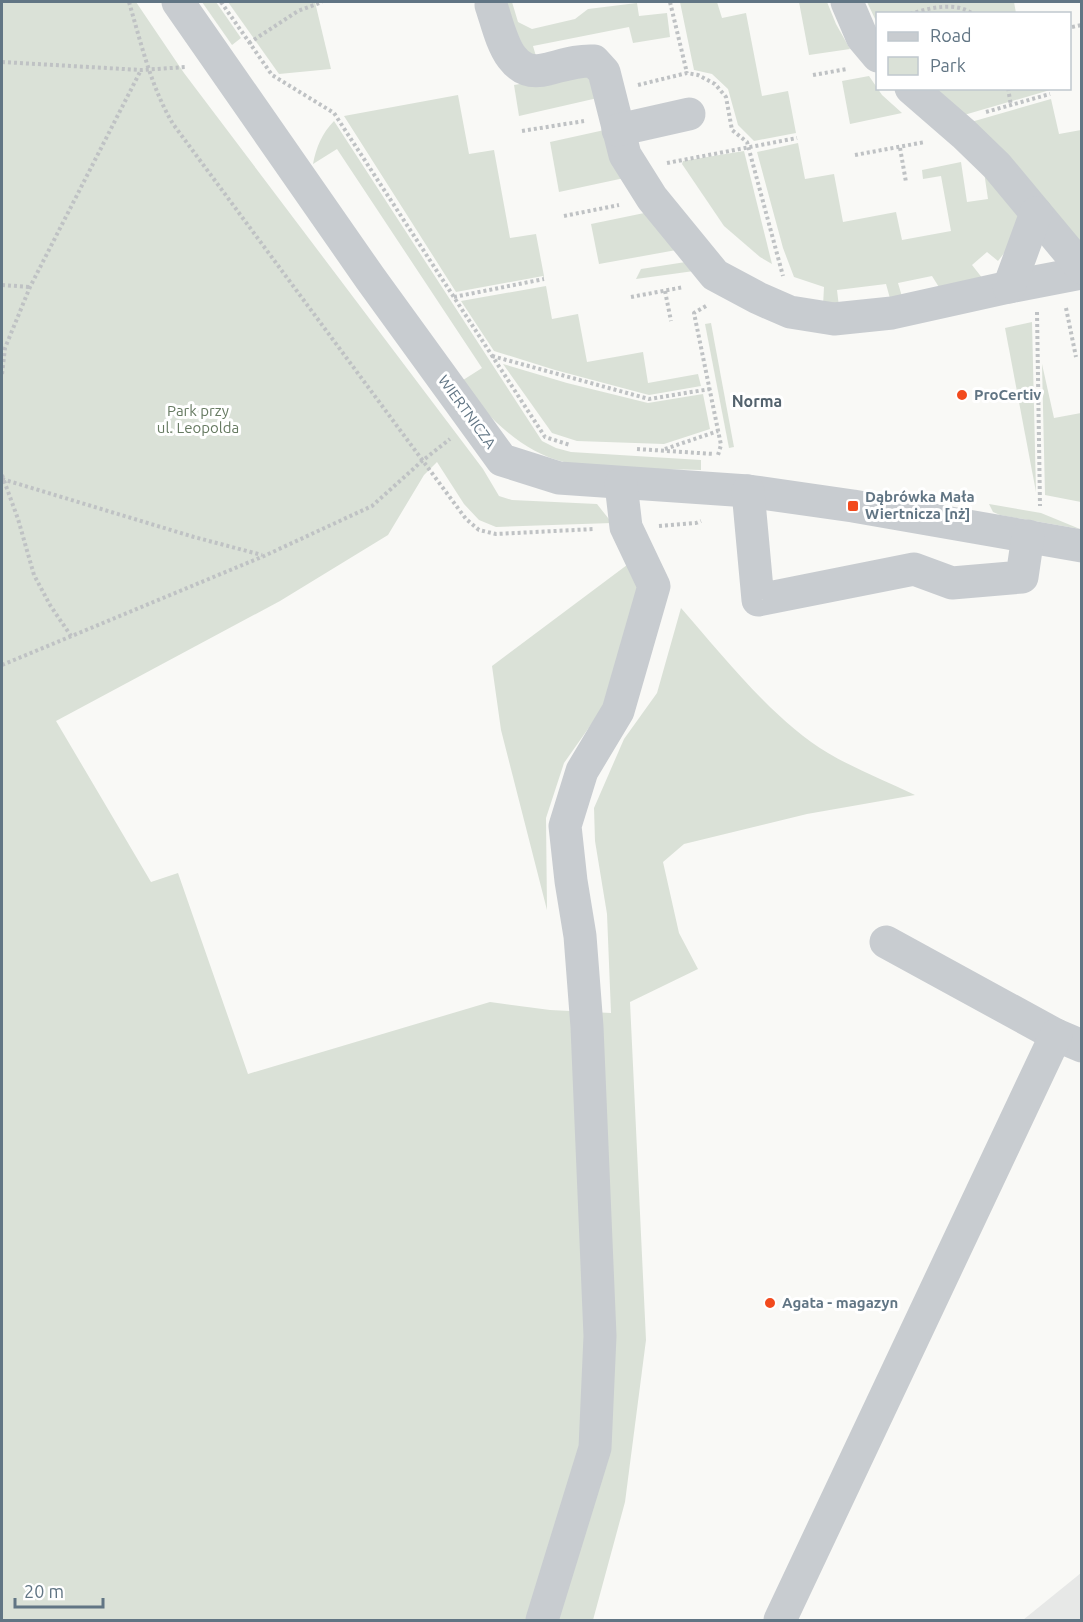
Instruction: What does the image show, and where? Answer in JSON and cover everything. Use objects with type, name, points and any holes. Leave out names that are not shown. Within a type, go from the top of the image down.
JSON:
[{"type":"street","name":"WIERTNICZA","points":[[178,2],[370,278],[502,460],[559,478],[748,491],[853,506],[1082,546]]},
{"type":"street","points":[[847,2],[862,37],[876,54]]},
{"type":"street","points":[[491,6],[507,52],[517,65],[527,71],[539,72],[582,60],[594,62],[604,72],[625,155],[652,198],[715,275],[790,312],[834,320],[892,313],[1082,273]]},
{"type":"street","points":[[913,90],[997,166],[1082,268]]},
{"type":"street","points":[[618,130],[689,114]]},
{"type":"street","points":[[1021,285],[1036,213]]},
{"type":"street","points":[[542,1620],[595,1448],[600,1336],[588,1039],[580,936],[570,881],[566,826],[582,771],[618,711],[654,586],[626,527],[621,484]]},
{"type":"street","points":[[748,491],[758,600],[914,569],[952,583],[1022,583],[1028,536]]},
{"type":"street","points":[[780,1620],[1069,1041],[886,942]]},
{"type":"path","points":[[129,2],[161,103],[174,124],[422,461],[472,525],[486,533],[496,534],[696,524]]},
{"type":"path","points":[[220,2],[272,75],[334,113],[545,437],[573,446]]},
{"type":"path","points":[[249,43],[298,11],[322,2]]},
{"type":"path","points":[[670,2],[687,73]]},
{"type":"path","points":[[917,12],[932,8],[964,8],[970,12]]},
{"type":"path","points":[[1072,27],[1082,25]]},
{"type":"path","points":[[2,62],[141,70],[189,67]]},
{"type":"path","points":[[813,75],[843,69]]},
{"type":"path","points":[[2,374],[5,348],[30,287],[141,70]]},
{"type":"path","points":[[609,92],[687,73],[698,75],[715,84],[726,97],[732,130],[747,142],[780,260],[790,312]]},
{"type":"path","points":[[1008,90],[1011,105]]},
{"type":"path","points":[[948,121],[1050,94]]},
{"type":"path","points":[[522,131],[550,126]]},
{"type":"path","points":[[634,169],[797,138]]},
{"type":"path","points":[[900,148],[906,182]]},
{"type":"path","points":[[855,155],[886,150]]},
{"type":"path","points":[[564,216],[591,211]]},
{"type":"path","points":[[453,297],[544,279]]},
{"type":"path","points":[[2,285],[30,287]]},
{"type":"path","points":[[1021,285],[1038,315],[1040,506]]},
{"type":"path","points":[[628,449],[718,455],[721,445],[694,314],[717,298],[743,290]]},
{"type":"path","points":[[665,291],[671,321]]},
{"type":"path","points":[[631,297],[652,293]]},
{"type":"path","points":[[1071,332],[1076,357]]},
{"type":"path","points":[[492,356],[649,399],[710,389]]},
{"type":"path","points":[[2,665],[264,556],[372,506],[422,461],[475,423]]},
{"type":"path","points":[[661,450],[718,431]]},
{"type":"path","points":[[2,477],[194,537],[264,556]]},
{"type":"path","points":[[2,477],[18,519],[34,575],[50,605],[71,636]]},
{"type":"shaded area","points":[[1081,1573],[1081,1620],[1023,1620]]},
{"type":"green space","name":"Park przy ul. Leopolda","points":[[2,2],[136,2],[184,73],[483,469],[499,496],[512,500],[597,504],[612,523],[496,527],[479,520],[464,504],[437,462],[424,475],[388,535],[280,601],[56,721],[151,882],[178,873],[248,1074],[490,1002],[550,1010],[611,1013],[607,914],[595,841],[594,808],[624,739],[657,693],[681,608],[750,686],[808,740],[849,764],[915,795],[807,814],[684,844],[663,862],[679,933],[698,969],[630,1002],[646,1340],[625,1502],[593,1620],[2,1620]]},
{"type":"green space","points":[[202,2],[216,2],[241,38],[232,45]]},
{"type":"green space","points":[[228,2],[315,2],[331,69],[279,74]]},
{"type":"green space","points":[[501,2],[512,2],[518,22],[532,29],[575,19],[588,9],[637,3],[639,16],[667,13],[670,37],[633,43],[629,27],[533,46],[538,63],[532,63]]},
{"type":"green space","points":[[680,2],[717,2],[722,18],[746,13],[762,96],[788,91],[796,133],[754,141],[738,125],[728,89],[712,74],[694,70]]},
{"type":"green space","points":[[799,2],[827,2],[850,49],[809,55]]},
{"type":"green space","points":[[867,2],[1014,2],[1016,12],[876,12],[876,21]]},
{"type":"green space","points":[[584,73],[602,97],[519,116],[514,85]]},
{"type":"green space","points":[[869,76],[876,90],[902,113],[850,124],[842,81]]},
{"type":"green space","points":[[934,90],[1050,90],[964,115]]},
{"type":"green space","points":[[458,95],[469,154],[494,150],[510,238],[536,234],[544,279],[543,276],[456,292],[344,116]]},
{"type":"green space","points":[[1051,99],[1059,134],[1081,130],[1081,241],[1065,234],[971,122]]},
{"type":"green space","points":[[334,121],[542,441],[571,452],[701,460],[701,470],[614,469],[564,462],[533,450],[493,419],[460,382],[482,368],[337,149],[313,164],[320,141]]},
{"type":"green space","points":[[609,129],[629,177],[559,192],[550,142]]},
{"type":"green space","points":[[798,143],[805,179],[834,174],[843,222],[896,212],[902,240],[951,231],[941,176],[923,179],[922,170],[961,162],[967,202],[988,199],[983,165],[1013,197],[1019,234],[998,261],[987,252],[972,265],[983,279],[942,292],[932,276],[898,283],[903,300],[891,302],[886,284],[837,290],[839,307],[823,306],[824,287],[794,277],[783,248],[757,152]]},
{"type":"green space","points":[[744,151],[772,264],[760,257],[724,226],[682,164],[683,161]]},
{"type":"green space","points":[[654,211],[682,249],[599,264],[591,224]]},
{"type":"green space","points":[[692,261],[694,271],[636,279],[641,269]]},
{"type":"green space","points":[[546,286],[552,319],[578,314],[587,362],[643,352],[648,383],[698,374],[701,386],[649,395],[494,351],[461,301]]},
{"type":"green space","points":[[1032,322],[1036,492],[1005,328]]},
{"type":"green space","points":[[711,323],[734,447],[729,448],[705,324]]},
{"type":"green space","points":[[503,364],[648,403],[703,394],[710,429],[664,444],[577,441],[552,433]]},
{"type":"green space","points":[[1042,364],[1054,418],[1081,413],[1081,502],[1045,495]]},
{"type":"green space","points":[[989,504],[1041,513],[1080,529],[1000,515],[993,512]]},
{"type":"green space","points":[[631,562],[639,589],[602,709],[564,763],[546,818],[547,910],[501,730],[492,666]]},
{"type":"place","name":"ProCertiv","points":[[962,395]]},
{"type":"place","name":"Dąbrówka Mała Wiertnicza [nż]","points":[[853,506]]},
{"type":"place","name":"Agata - magazyn","points":[[770,1303]]},
{"type":"district","name":"Norma","points":[[757,401]]}]
